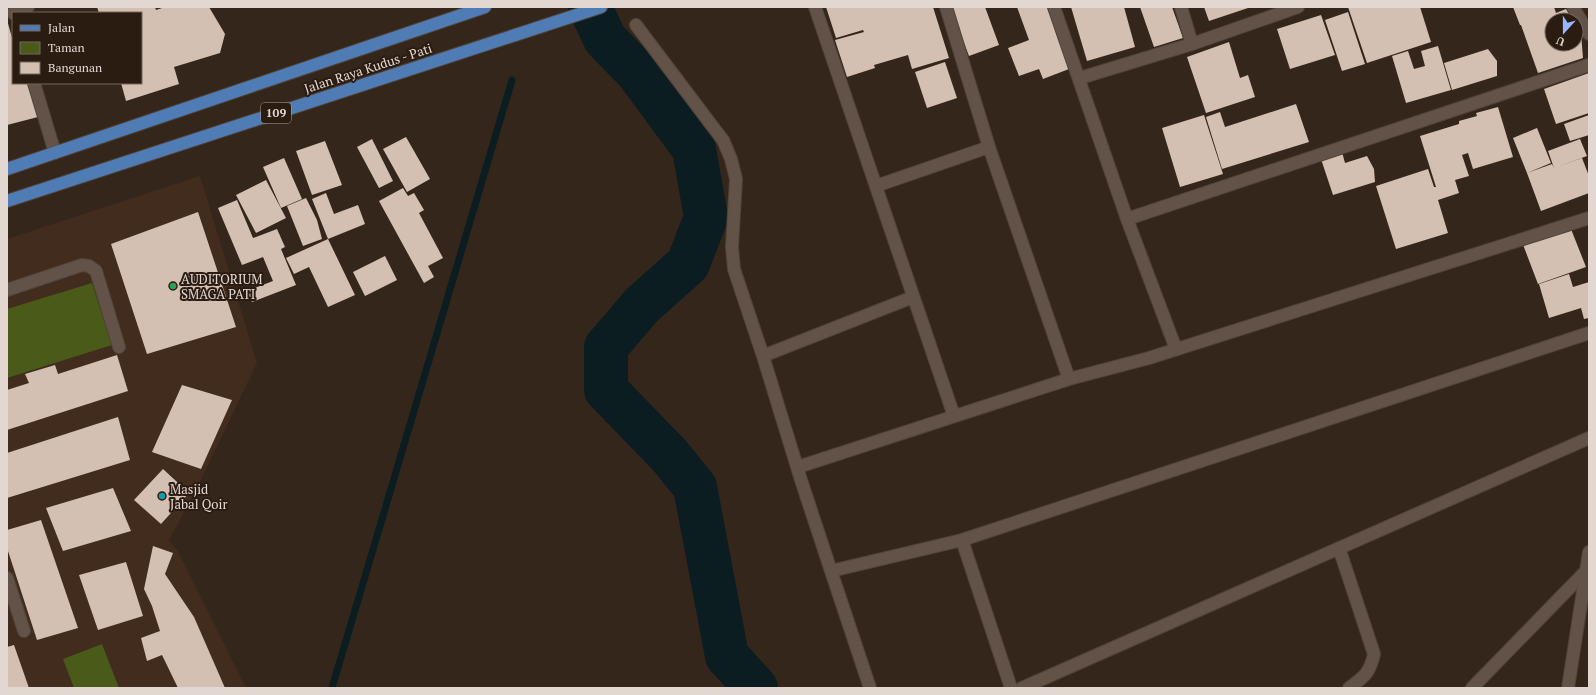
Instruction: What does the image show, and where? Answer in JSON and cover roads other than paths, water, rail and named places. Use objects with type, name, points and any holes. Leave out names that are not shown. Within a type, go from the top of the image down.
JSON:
[{"type":"main road","name":"Jalan Raya Kudus - Pati","points":[[7,169],[485,7]]},
{"type":"main road","name":"Jalan Raya Kudus - Pati","points":[[7,200],[601,7]]},
{"type":"street","points":[[12,11],[28,7]]},
{"type":"street","points":[[815,7],[954,416]]},
{"type":"street","points":[[946,7],[989,147],[1069,379]]},
{"type":"street","points":[[1054,7],[1080,78],[1127,219],[1176,349]]},
{"type":"street","points":[[1181,7],[1192,44]]},
{"type":"street","points":[[1080,78],[1192,44],[1298,7]]},
{"type":"street","points":[[1573,7],[1589,34]]},
{"type":"street","points":[[636,25],[719,136],[731,159],[737,189],[732,247],[734,269],[798,467],[800,480],[870,688]]},
{"type":"street","points":[[1127,219],[1589,65]]},
{"type":"street","points":[[34,84],[54,153]]},
{"type":"street","points":[[876,186],[989,147]]},
{"type":"street","points":[[798,467],[1069,379],[1176,349],[1589,218]]},
{"type":"street","points":[[7,290],[82,264],[90,266],[96,271],[119,347]]},
{"type":"street","points":[[763,356],[913,297]]},
{"type":"street","points":[[831,572],[962,540],[1589,333]]},
{"type":"street","points":[[1022,688],[1589,438]]},
{"type":"street","points":[[962,540],[1011,688]]},
{"type":"street","points":[[1339,548],[1374,654],[1371,667],[1362,679],[1348,688]]},
{"type":"street","points":[[1568,688],[1589,552]]},
{"type":"street","points":[[1472,688],[1586,571]]},
{"type":"street","points":[[7,578],[24,631]]},
{"type":"waterway","points":[[590,7],[605,39],[638,73],[694,149],[706,217],[688,264],[642,305],[606,347],[606,390],[670,456],[695,487],[727,656],[756,688]]},
{"type":"waterway","points":[[332,688],[512,80]]},
{"type":"place","name":"AUDITORIUM SMAGA PATI","points":[[173,286]]},
{"type":"place","name":"Masjid Jabal Qoir","points":[[162,496]]}]
